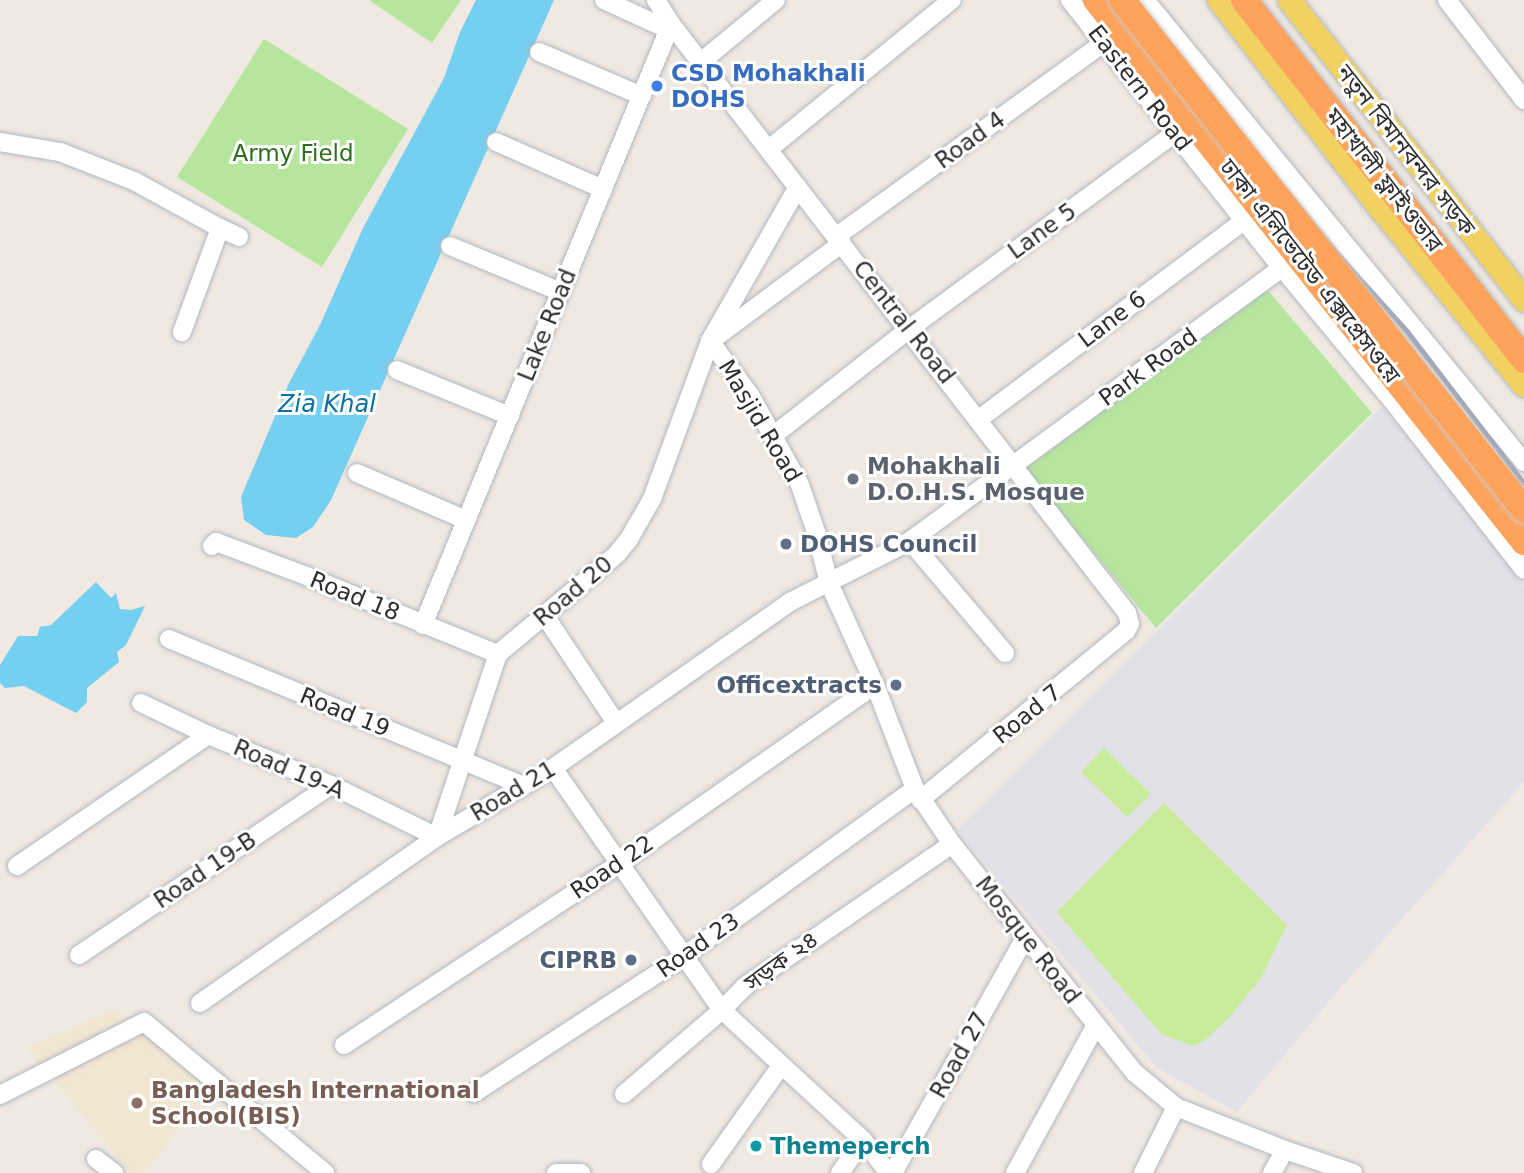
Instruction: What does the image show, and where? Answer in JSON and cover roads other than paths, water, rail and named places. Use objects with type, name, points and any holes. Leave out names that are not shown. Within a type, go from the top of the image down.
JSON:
[{"type":"highway","name":"ঢাকা এলিভেটেড এক্সপ্রেসওয়ে","points":[[1096,0],[1524,542]]},
{"type":"highway","name":"ঢাকা এলিভেটেড এক্সপ্রেসওয়ে","points":[[1122,0],[1524,510]]},
{"type":"highway","name":"মহাখালী ফ্লাইওভার","points":[[1244,0],[1524,360]]},
{"type":"highway","name":"মহাখালী ফ্লাইওভার","points":[[1266,0],[1524,331]]},
{"type":"main road","points":[[1219,0],[1380,208],[1524,385]]},
{"type":"main road","name":"নতুন বিমানবন্দর সড়ক","points":[[1289,0],[1524,300]]},
{"type":"street","points":[[604,0],[670,27]]},
{"type":"street","name":"Central Road","points":[[656,0],[670,27],[701,62],[979,419],[1127,612],[1130,624]]},
{"type":"street","points":[[701,62],[776,0]]},
{"type":"street","points":[[769,149],[952,0]]},
{"type":"street","name":"Eastern Road","points":[[1070,0],[1282,268],[1395,404],[1524,570]]},
{"type":"street","points":[[1145,0],[1524,462]]},
{"type":"street","points":[[1447,0],[1524,100]]},
{"type":"street","name":"Lake Road","points":[[423,625],[670,27]]},
{"type":"street","name":"Road 4","points":[[710,341],[839,239],[1104,43]]},
{"type":"street","points":[[539,52],[642,96]]},
{"type":"street","name":"Lane 5","points":[[774,435],[909,329],[1175,132]]},
{"type":"street","points":[[0,142],[60,152],[134,181],[239,237]]},
{"type":"street","points":[[496,142],[603,189]]},
{"type":"street","name":"Road 20","points":[[498,654],[617,554],[629,539],[652,499],[710,341],[798,187]]},
{"type":"street","name":"Lane 6","points":[[979,419],[1245,220]]},
{"type":"street","points":[[182,332],[220,228]]},
{"type":"street","points":[[450,246],[561,292]]},
{"type":"street","name":"Park Road","points":[[910,541],[1282,268]]},
{"type":"street","name":"Masjid Road","points":[[710,341],[750,395],[800,485],[816,531],[829,583]]},
{"type":"street","points":[[397,370],[510,416]]},
{"type":"street","points":[[357,473],[466,520]]},
{"type":"street","points":[[910,541],[1005,653]]},
{"type":"street","name":"Road 21","points":[[200,1003],[437,838],[553,768],[790,602],[910,541]]},
{"type":"street","name":"Road 18","points":[[212,546],[216,542],[498,654]]},
{"type":"street","name":"Mosque Road","points":[[829,583],[875,685],[918,794],[952,844],[1025,938],[1135,1073],[1176,1107],[1285,1150],[1353,1173]]},
{"type":"street","points":[[545,615],[616,723]]},
{"type":"street","name":"Road 7","points":[[918,794],[1060,687],[1126,631],[1130,624]]},
{"type":"street","name":"Road 19","points":[[169,639],[521,785]]},
{"type":"street","points":[[437,838],[498,654]]},
{"type":"street","name":"Road 22","points":[[344,1045],[619,863],[875,685]]},
{"type":"street","name":"Road 19-A","points":[[141,703],[208,735],[331,785],[437,838]]},
{"type":"street","points":[[17,866],[208,735]]},
{"type":"street","points":[[553,768],[722,1010],[863,1140],[891,1173]]},
{"type":"street","name":"Road 19-B","points":[[79,955],[331,785]]},
{"type":"street","name":"Road 23","points":[[474,1093],[684,956],[918,794]]},
{"type":"street","name":"সড়ক ২৪","points":[[624,1094],[722,1010],[744,987],[952,844]]},
{"type":"street","name":"Road 27","points":[[891,1173],[1025,938]]},
{"type":"street","points":[[0,1095],[144,1022],[325,1173]]},
{"type":"street","points":[[1015,1173],[1095,1027]]},
{"type":"street","points":[[710,1164],[781,1066]]},
{"type":"street","points":[[1143,1173],[1176,1107]]},
{"type":"street","points":[[840,1173],[863,1140]]},
{"type":"street","points":[[1272,1173],[1285,1150]]},
{"type":"street","points":[[96,1159],[114,1173]]},
{"type":"street","points":[[555,1173],[581,1173]]},
{"type":"water","name":"Zia Khal","points":[[476,0],[554,0],[331,500],[313,527],[296,538],[266,535],[244,520],[241,497],[289,383],[320,325],[363,228],[444,78],[460,32]]},
{"type":"water","points":[[96,582],[111,598],[116,593],[120,609],[130,610],[145,606],[126,645],[117,652],[119,662],[87,688],[87,702],[76,713],[24,686],[5,688],[0,683],[0,665],[18,636],[37,636],[40,627],[51,625]]},
{"type":"tram line","points":[[1111,0],[1221,144],[1398,342],[1524,506]]},
{"type":"railway","points":[[1129,0],[1231,136],[1408,332],[1524,483]]},
{"type":"place","name":"CSD Mohakhali DOHS","points":[[657,86]]},
{"type":"place","name":"Mohakhali D.O.H.S. Mosque","points":[[853,479]]},
{"type":"place","name":"DOHS Council","points":[[786,544]]},
{"type":"place","name":"Officextracts","points":[[896,685]]},
{"type":"place","name":"CIPRB","points":[[631,960]]},
{"type":"place","name":"Bangladesh International School(BIS)","points":[[137,1103]]},
{"type":"place","name":"Themeperch","points":[[756,1146]]},
{"type":"park label","name":"Army Field","points":[[293,153]]}]
